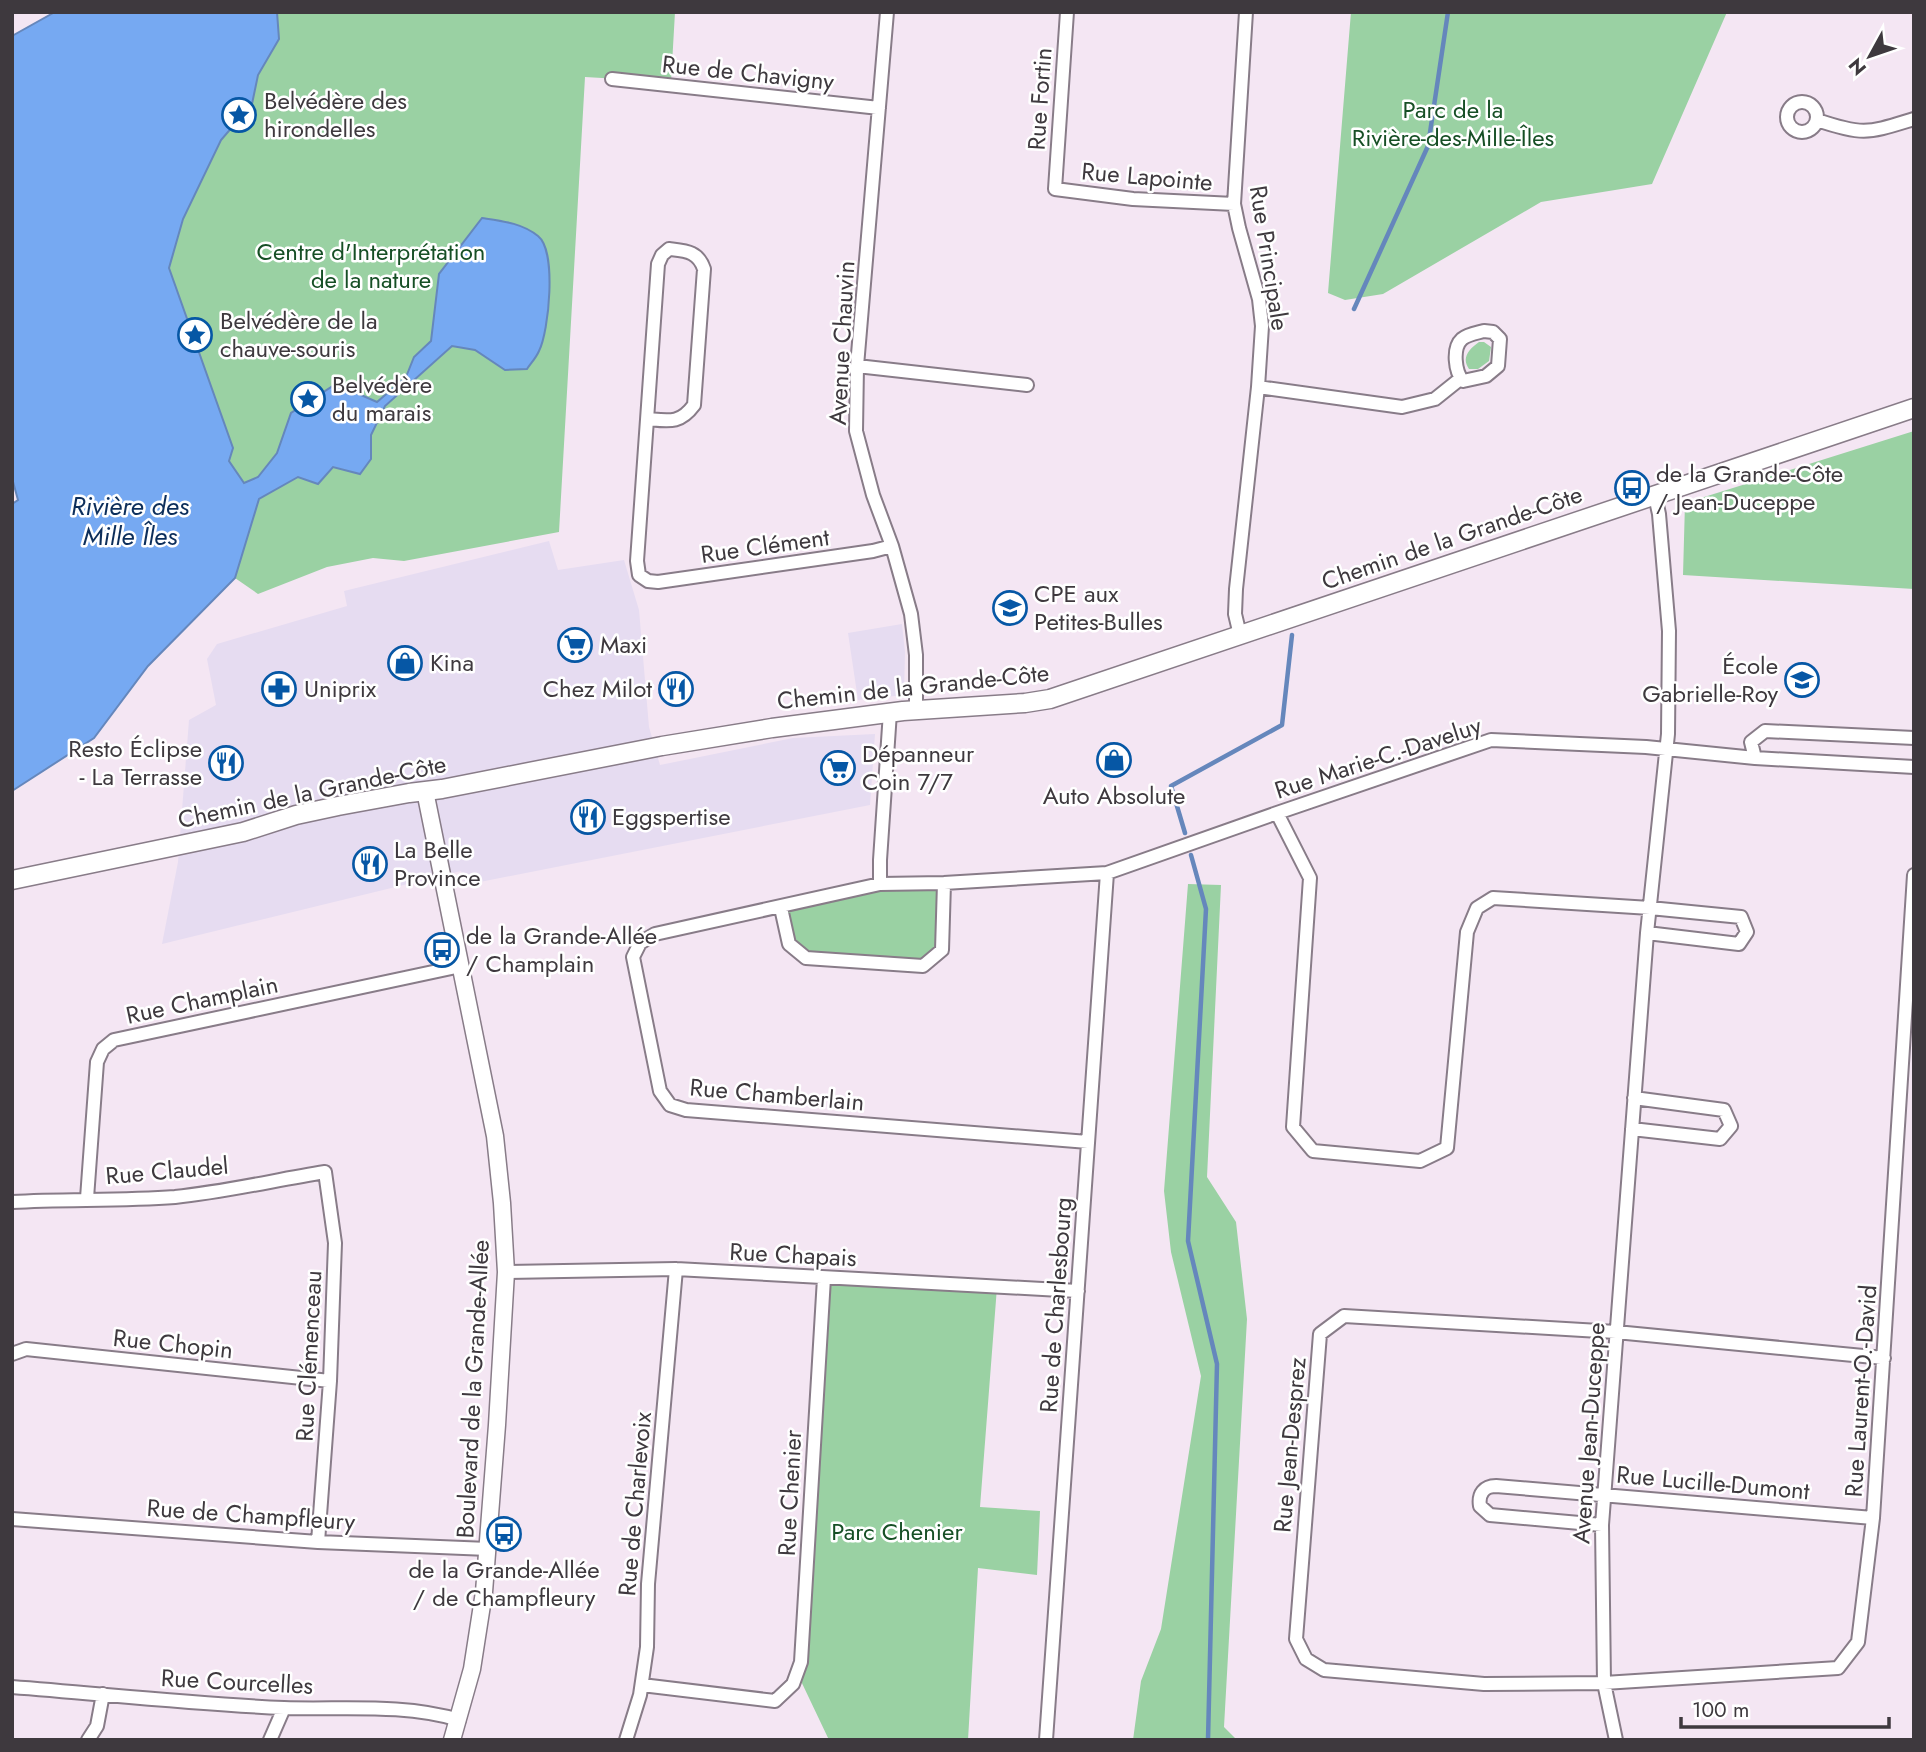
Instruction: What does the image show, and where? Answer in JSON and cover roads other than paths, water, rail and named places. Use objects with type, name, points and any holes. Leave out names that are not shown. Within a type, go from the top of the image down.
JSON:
[{"type":"main road","name":"Chemin de la Grande-Côte","points":[[12,880],[243,832],[338,806],[698,740],[890,712],[1050,699],[1914,408]]},
{"type":"street","name":"Avenue Chauvin","points":[[887,12],[857,366],[856,431],[873,495],[908,600],[914,632],[916,709]]},
{"type":"street","name":"Rue Fortin","points":[[1055,188],[1067,12]]},
{"type":"street","name":"Rue Principale","points":[[1240,635],[1235,614],[1236,589],[1258,387],[1262,317],[1255,279],[1234,204],[1247,12]]},
{"type":"street","name":"Rue de Chavigny","points":[[612,79],[879,108]]},
{"type":"street","points":[[1817,120],[1850,131],[1863,132],[1914,119]]},
{"type":"street","name":"Rue Lapointe","points":[[1055,188],[1133,199],[1234,204]]},
{"type":"street","points":[[669,249],[691,252],[701,260],[704,269],[694,405],[686,415],[672,421],[648,419],[658,264],[669,249]]},
{"type":"street","points":[[1258,387],[1402,407],[1435,399],[1460,379],[1474,380],[1490,375],[1499,363],[1501,345],[1496,334],[1484,331],[1460,341],[1456,367],[1460,379]]},
{"type":"street","points":[[857,366],[1027,385]]},
{"type":"street","name":"Rue Clément","points":[[648,419],[637,564],[643,579],[658,582],[892,546]]},
{"type":"street","name":"Avenue Jean-Duceppe","points":[[1616,1740],[1604,1683],[1602,1525],[1647,933],[1667,749],[1670,641],[1659,514],[1655,496]]},
{"type":"street","points":[[880,884],[890,712]]},
{"type":"street","points":[[1755,758],[1751,742],[1765,732],[1914,738]]},
{"type":"street","name":"Rue Marie-C.-Daveluy","points":[[1107,873],[1491,740],[1667,749],[1755,758],[1914,767]]},
{"type":"street","name":"Boulevard de la Grande-Allée","points":[[425,791],[495,1136],[506,1272],[488,1549],[477,1641],[452,1740]]},
{"type":"street","points":[[1276,813],[1310,878],[1293,1127],[1313,1151],[1420,1161],[1447,1148],[1467,932],[1477,908],[1493,898],[1650,908],[1741,917],[1747,932],[1739,944],[1647,933]]},
{"type":"street","name":"Rue Chamberlain","points":[[1088,1142],[686,1110],[670,1105],[660,1091],[633,957],[640,943],[654,934],[880,884],[1107,873]]},
{"type":"street","name":"Rue de Charlesbourg","points":[[1046,1740],[1107,873]]},
{"type":"street","name":"Rue Laurent-O.-David","points":[[1604,1683],[1838,1668],[1858,1642],[1873,1518],[1914,875]]},
{"type":"street","points":[[781,908],[789,944],[806,958],[923,965],[942,950],[944,883]]},
{"type":"street","name":"Rue Champlain","points":[[87,1198],[97,1062],[103,1049],[114,1040],[461,966]]},
{"type":"street","points":[[1632,1129],[1720,1139],[1731,1126],[1724,1110],[1634,1098]]},
{"type":"street","name":"Rue Claudel","points":[[12,1202],[87,1198],[133,1200],[179,1196],[325,1172]]},
{"type":"street","name":"Rue Clémenceau","points":[[318,1542],[330,1381],[335,1243],[325,1172]]},
{"type":"street","name":"Rue Chapais","points":[[506,1272],[676,1269],[1078,1291]]},
{"type":"street","name":"Rue de Charlevoix","points":[[626,1740],[642,1685],[647,1647],[648,1584],[676,1269]]},
{"type":"street","name":"Rue Chenier","points":[[642,1685],[775,1700],[793,1684],[801,1662],[824,1278]]},
{"type":"street","name":"Rue Jean-Desprez","points":[[1604,1683],[1484,1684],[1324,1670],[1306,1658],[1296,1639],[1320,1334],[1344,1316],[1616,1332],[1884,1358]]},
{"type":"street","name":"Rue Chopin","points":[[12,1354],[26,1349],[330,1381]]},
{"type":"street","name":"Rue Lucille-Dumont","points":[[1602,1525],[1493,1516],[1486,1513],[1479,1502],[1483,1491],[1493,1486],[1873,1518]]},
{"type":"street","name":"Rue de Champfleury","points":[[12,1519],[318,1542],[488,1549]]},
{"type":"street","name":"Rue Courcelles","points":[[12,1687],[284,1708],[362,1708],[434,1714],[459,1720]]},
{"type":"street","points":[[88,1740],[97,1726],[103,1694]]},
{"type":"street","points":[[270,1740],[284,1708]]},
{"type":"water","name":"Rivière des Mille Îles","points":[[55,12],[277,12],[279,39],[258,75],[252,104],[221,140],[183,219],[169,268],[233,448],[229,461],[244,483],[258,477],[277,453],[291,413],[336,384],[377,402],[406,377],[414,357],[431,341],[439,274],[482,218],[519,225],[538,236],[548,257],[549,292],[543,341],[538,354],[527,369],[505,370],[475,350],[452,346],[385,406],[371,435],[371,459],[360,474],[333,467],[318,484],[298,477],[259,499],[235,578],[148,666],[94,738],[12,791],[12,504],[18,500],[12,478],[12,36]]},
{"type":"waterway","points":[[1354,309],[1428,146],[1448,12]]},
{"type":"waterway","points":[[1185,833],[1171,786],[1282,725],[1292,635]]},
{"type":"waterway","points":[[1191,855],[1206,909],[1188,1241],[1217,1364],[1208,1740]]},
{"type":"place","name":"Belvédère des hirondelles","points":[[239,115]]},
{"type":"place","name":"Belvédère de la chauve-souris","points":[[195,335]]},
{"type":"place","name":"Belvédère du marais","points":[[308,399]]},
{"type":"place","name":"de la Grande-Côte / Jean-Duceppe","points":[[1632,488]]},
{"type":"place","name":"CPE aux Petites-Bulles","points":[[1010,608]]},
{"type":"place","name":"Maxi","points":[[575,645]]},
{"type":"place","name":"Kina","points":[[405,663]]},
{"type":"place","name":"École Gabrielle-Roy","points":[[1802,680]]},
{"type":"place","name":"Uniprix","points":[[279,689]]},
{"type":"place","name":"Chez Milot","points":[[676,689]]},
{"type":"place","name":"Auto Absolute","points":[[1114,760]]},
{"type":"place","name":"Resto Éclipse - La Terrasse","points":[[226,763]]},
{"type":"place","name":"Dépanneur Coin 7/7","points":[[838,768]]},
{"type":"place","name":"Eggspertise","points":[[588,817]]},
{"type":"place","name":"La Belle Province","points":[[370,864]]},
{"type":"place","name":"de la Grande-Allée / Champlain","points":[[442,950]]},
{"type":"place","name":"de la Grande-Allée / de Champfleury","points":[[504,1534]]},
{"type":"park label","name":"Parc de la Rivière-des-Mille-Îles","points":[[1453,124]]},
{"type":"park label","name":"Centre d'Interprétation de la nature","points":[[371,266]]},
{"type":"park label","name":"Parc Chenier","points":[[897,1532]]}]
